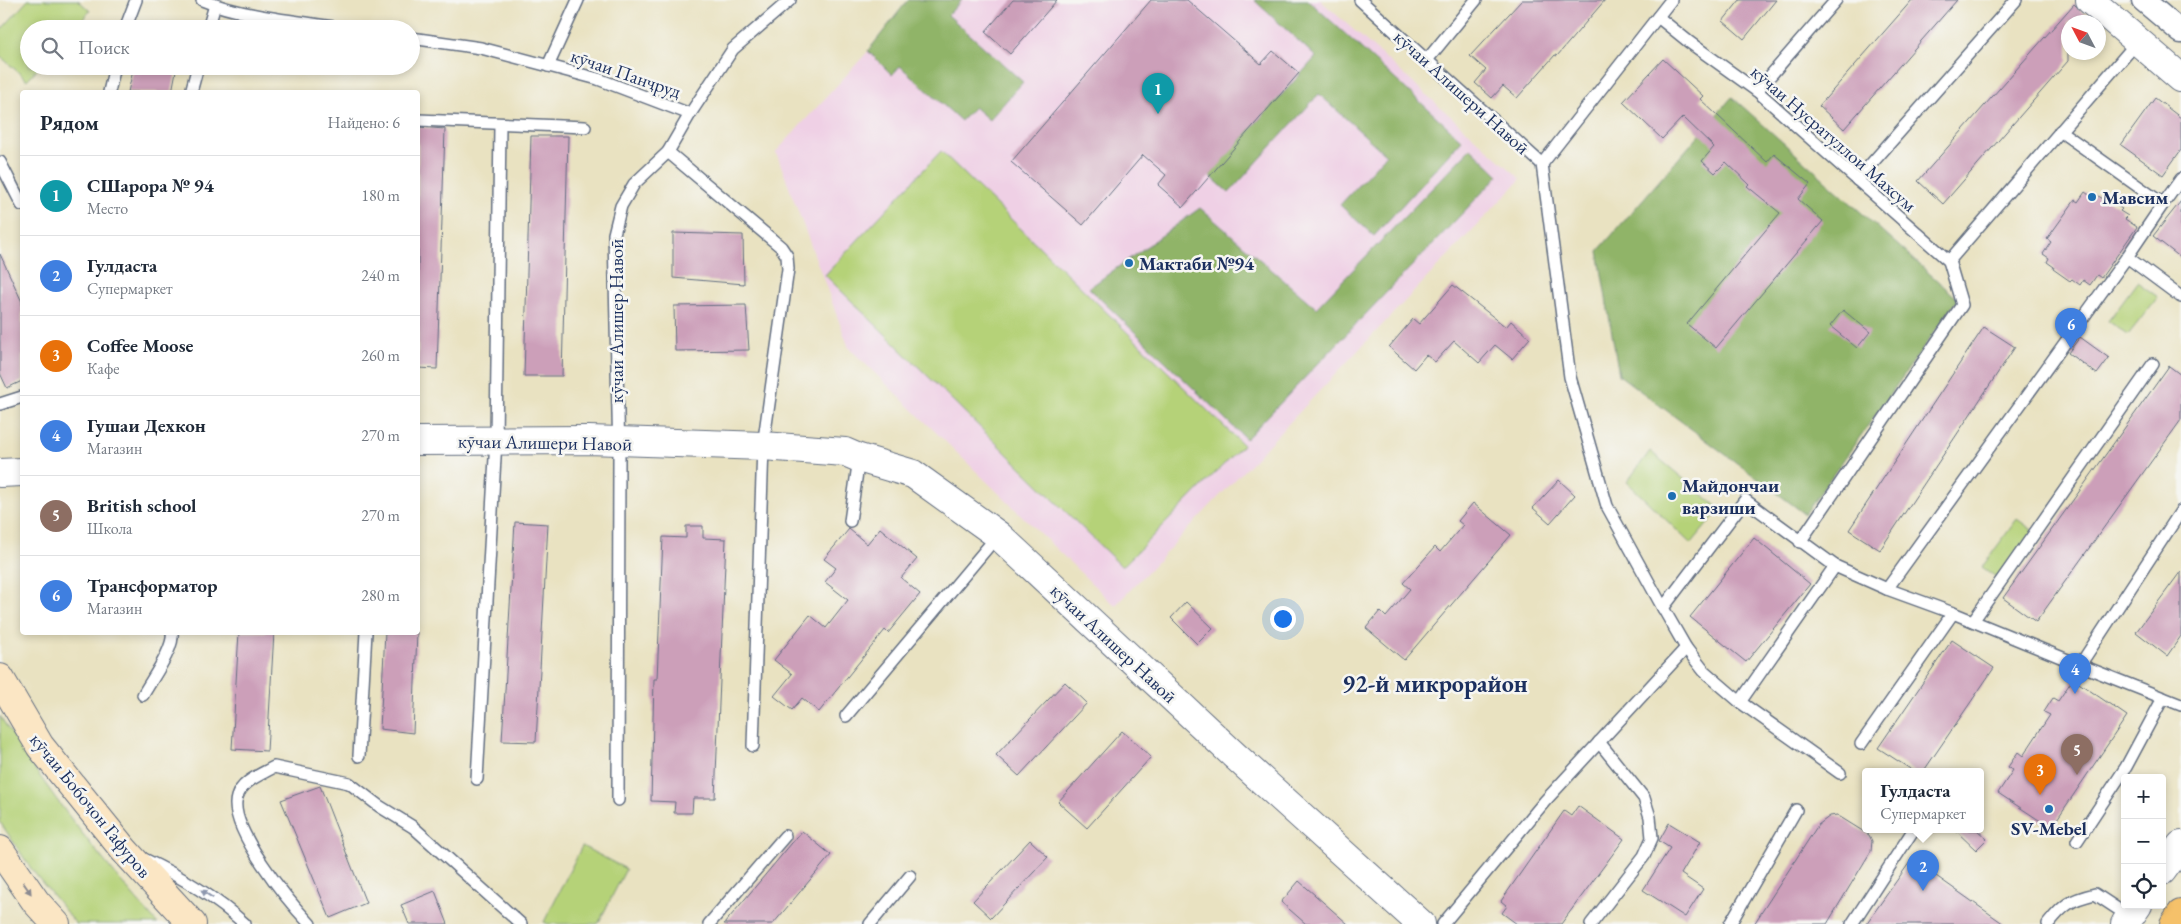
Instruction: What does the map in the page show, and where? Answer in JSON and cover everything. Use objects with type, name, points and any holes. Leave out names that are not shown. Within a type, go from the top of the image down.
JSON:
[{"type":"highway","points":[[2174,924],[2181,914]]},
{"type":"main road","name":"кӯчаи Бобоҷон Гафуров","points":[[0,678],[40,746],[124,850],[192,924]]},
{"type":"main road","points":[[0,850],[36,902],[56,924]]},
{"type":"street","points":[[2090,0],[2181,78]]},
{"type":"street","points":[[2143,0],[2181,32]]},
{"type":"street","name":"кӯчаи Алишери Навоӣ","points":[[420,441],[496,440],[672,444]]},
{"type":"street","name":"кӯчаи Алишер Навоӣ","points":[[672,444],[763,446],[845,452],[913,474],[998,535],[1234,755],[1421,924]]},
{"type":"street","points":[[0,473],[20,472]]},
{"type":"street","points":[[2166,866],[2181,845]]},
{"type":"lane","points":[[128,20],[136,0]]},
{"type":"lane","points":[[202,0],[243,12],[292,20]]},
{"type":"lane","points":[[243,12],[246,0]]},
{"type":"lane","name":"кӯчаи Панҷруд","points":[[548,66],[573,7],[578,0]]},
{"type":"lane","name":"кӯчаи Панҷруд","points":[[420,39],[481,48],[598,79],[690,114],[733,49],[790,0]]},
{"type":"lane","name":"кӯчаи Алишери Навоӣ","points":[[1360,0],[1542,164]]},
{"type":"lane","points":[[1427,60],[1476,0]]},
{"type":"lane","points":[[1671,0],[1542,164],[1570,378],[1607,506],[1686,648],[1704,671],[1740,702],[1840,773]]},
{"type":"lane","points":[[1757,91],[1836,0]]},
{"type":"lane","points":[[1858,180],[2016,0]]},
{"type":"lane","points":[[211,20],[215,5]]},
{"type":"lane","name":"кӯчаи Нусратуллои Махсум","points":[[1658,16],[1689,42],[1757,91],[1949,261]]},
{"type":"lane","points":[[1800,542],[1962,305],[1949,261],[2138,41]]},
{"type":"lane","points":[[109,90],[113,75]]},
{"type":"lane","points":[[191,90],[195,75]]},
{"type":"lane","name":"кӯчаи Алишер Навоӣ","points":[[618,800],[618,457],[614,234],[621,206],[634,184],[668,152],[690,114]]},
{"type":"lane","points":[[420,120],[500,125],[585,127]]},
{"type":"lane","points":[[477,779],[496,440],[500,125]]},
{"type":"lane","points":[[2060,131],[2162,204]]},
{"type":"lane","points":[[668,152],[781,247],[787,256],[788,269],[763,446],[753,746]]},
{"type":"lane","points":[[2,170],[20,202]]},
{"type":"lane","points":[[1887,589],[2181,180]]},
{"type":"lane","points":[[2127,257],[2181,297]]},
{"type":"lane","points":[[1973,621],[2153,364]]},
{"type":"lane","points":[[0,404],[20,398]]},
{"type":"lane","points":[[850,520],[859,458]]},
{"type":"lane","points":[[1663,608],[1745,500],[1835,566],[1887,589],[1953,613],[2181,705]]},
{"type":"lane","points":[[2080,665],[2181,511]]},
{"type":"lane","points":[[846,716],[998,535]]},
{"type":"lane","points":[[1740,702],[1835,566]]},
{"type":"lane","points":[[1861,744],[1953,613]]},
{"type":"lane","points":[[143,695],[166,656],[173,639],[172,635]]},
{"type":"lane","points":[[359,756],[366,635]]},
{"type":"lane","points":[[1443,924],[1545,801],[1686,648]]},
{"type":"lane","points":[[2077,841],[2126,767],[2163,698]]},
{"type":"lane","points":[[1591,924],[1644,856],[1652,838],[1650,817],[1644,798],[1599,742]]},
{"type":"lane","points":[[310,924],[272,880],[238,820],[236,799],[245,783],[274,767],[349,782],[378,806],[413,827],[521,924]]},
{"type":"lane","points":[[1730,924],[1796,810]]},
{"type":"lane","points":[[1852,924],[1911,833]]},
{"type":"lane","points":[[709,924],[785,836]]},
{"type":"lane","points":[[124,850],[193,885],[229,909],[245,924]]},
{"type":"lane","points":[[870,924],[910,876]]},
{"type":"lane","points":[[2048,924],[2060,908],[2077,898],[2095,894],[2131,915]]},
{"type":"shaded area","name":"Мактаби №94","points":[[915,0],[1320,0],[1521,179],[1115,606],[849,348],[776,152]]},
{"type":"green space","points":[[28,0],[78,0],[90,11],[82,20],[20,20],[20,74],[0,56],[0,31]]},
{"type":"green space","points":[[908,0],[962,0],[948,15],[1023,82],[989,120],[974,107],[961,121],[900,66],[892,75],[868,51]]},
{"type":"green space","points":[[1254,0],[1308,0],[1462,140],[1374,236],[1340,205],[1386,155],[1319,94],[1229,193],[1209,175],[1316,57]]},
{"type":"green space","points":[[21,75],[32,75],[27,80]]},
{"type":"green space","points":[[1732,97],[1958,299],[1805,514],[1619,375],[1598,251]]},
{"type":"green space","points":[[1471,148],[1499,175],[1246,439],[1089,288],[1200,208],[1316,308]]},
{"type":"green space","points":[[941,151],[1243,445],[1122,567],[825,275]]},
{"type":"green space","points":[[2137,282],[2158,297],[2128,335],[2108,321]]},
{"type":"green space","name":"Майдончаи варзиши","points":[[1650,451],[1720,509],[1691,544],[1627,482]]},
{"type":"green space","points":[[2017,519],[2038,534],[2003,582],[1982,567]]},
{"type":"green space","points":[[0,716],[36,771],[74,823],[158,924],[76,924],[32,870],[0,822]]},
{"type":"green space","points":[[582,846],[626,869],[598,924],[548,924],[544,922]]},
{"type":"building","points":[[1013,0],[1057,0],[1010,54],[985,32]]},
{"type":"building","points":[[1151,0],[1187,0],[1261,64],[1273,51],[1299,73],[1183,207],[1158,185],[1166,175],[1143,155],[1083,225],[1011,162]]},
{"type":"building","points":[[1522,0],[1605,0],[1557,56],[1555,55],[1517,98],[1503,86],[1492,98],[1475,83],[1486,70],[1470,56]]},
{"type":"building","points":[[1740,0],[1776,0],[1744,39],[1723,21]]},
{"type":"building","points":[[1912,0],[1957,0],[1844,129],[1819,106]]},
{"type":"building","points":[[2074,4],[2085,15],[2064,15]]},
{"type":"building","points":[[2061,19],[2061,60],[2068,61],[1943,204],[1918,181]]},
{"type":"building","points":[[1663,59],[1703,96],[1700,99],[1767,162],[1774,154],[1810,184],[1798,199],[1823,221],[1716,348],[1687,324],[1780,213],[1747,186],[1749,184],[1726,162],[1715,173],[1702,161],[1714,147],[1683,117],[1662,139],[1623,102]]},
{"type":"building","points":[[132,75],[175,75],[172,90],[128,90]]},
{"type":"building","points":[[2155,98],[2181,118],[2181,150],[2163,175],[2121,145]]},
{"type":"building","points":[[420,127],[445,129],[437,369],[420,368]]},
{"type":"building","points":[[531,136],[568,136],[562,376],[524,376]]},
{"type":"building","points":[[2085,192],[2092,197],[2094,193],[2103,199],[2104,197],[2122,209],[2120,211],[2128,216],[2125,219],[2137,227],[2101,278],[2097,275],[2090,285],[2083,280],[2080,285],[2072,279],[2070,281],[2053,269],[2054,267],[2047,262],[2049,258],[2043,254],[2051,242],[2047,239],[2075,200],[2078,202]]},
{"type":"building","points":[[2181,201],[2181,258],[2153,236]]},
{"type":"building","points":[[673,233],[743,235],[744,284],[673,278]]},
{"type":"building","points":[[0,254],[20,298],[20,382],[7,388],[0,373]]},
{"type":"building","points":[[1453,285],[1506,327],[1511,321],[1530,338],[1512,359],[1495,345],[1479,363],[1454,341],[1435,362],[1426,355],[1414,369],[1389,347],[1413,319],[1419,324]]},
{"type":"building","points":[[746,305],[749,350],[675,351],[674,306]]},
{"type":"building","points":[[1843,310],[1870,332],[1857,348],[1830,326]]},
{"type":"building","points":[[1984,327],[2015,347],[1880,550],[1849,530]]},
{"type":"building","points":[[2080,337],[2109,358],[2097,374],[2068,353]]},
{"type":"building","points":[[2169,366],[2181,375],[2181,420],[2036,622],[2003,598]]},
{"type":"building","points":[[1559,480],[1575,495],[1550,523],[1533,508]]},
{"type":"building","points":[[1473,503],[1511,535],[1404,660],[1366,628],[1380,611],[1386,617],[1410,589],[1403,583],[1435,547],[1440,552],[1463,525],[1458,521]]},
{"type":"building","points":[[515,522],[548,524],[536,742],[502,741]]},
{"type":"building","points":[[686,526],[703,526],[703,538],[726,539],[715,798],[693,798],[692,813],[674,813],[675,802],[651,801],[654,679],[657,679],[663,537],[686,538]]},
{"type":"building","points":[[880,528],[917,559],[901,578],[920,594],[888,633],[885,630],[819,712],[802,698],[792,710],[774,696],[792,674],[774,660],[810,615],[826,628],[848,600],[825,582],[836,568],[824,559],[849,529],[867,544]]},
{"type":"building","points":[[1754,538],[1810,584],[1746,662],[1690,617]]},
{"type":"building","points":[[2181,571],[2181,636],[2167,656],[2136,632]]},
{"type":"building","points":[[1186,602],[1213,628],[1197,644],[1171,618]]},
{"type":"building","points":[[239,635],[274,635],[267,751],[232,749]]},
{"type":"building","points":[[385,635],[417,635],[413,733],[380,729]]},
{"type":"building","points":[[1952,640],[1994,668],[1926,768],[1909,768],[1878,748]]},
{"type":"building","points":[[2073,679],[2127,716],[2051,828],[1998,793],[2013,770],[2008,767],[2018,752],[2023,756],[2050,715],[2044,712],[2053,698],[2058,701]]},
{"type":"building","points":[[1065,682],[1087,703],[1019,776],[996,755]]},
{"type":"building","points":[[1122,731],[1151,757],[1087,828],[1058,802]]},
{"type":"building","points":[[320,786],[366,903],[330,918],[281,800]]},
{"type":"building","points":[[1578,806],[1624,839],[1561,924],[1517,924],[1502,913],[1507,906],[1501,901],[1564,811],[1571,816]]},
{"type":"building","points":[[1837,815],[1862,831],[1862,833],[1869,835],[1872,841],[1871,851],[1827,924],[1754,924],[1818,825],[1830,816]]},
{"type":"building","points":[[1669,823],[1700,842],[1681,874],[1703,889],[1685,917],[1643,890],[1670,848],[1659,841]]},
{"type":"building","points":[[802,831],[831,855],[773,924],[724,924]]},
{"type":"building","points":[[1958,833],[1980,833],[1987,839],[1976,850]]},
{"type":"building","points":[[1030,840],[1048,857],[991,918],[973,901]]},
{"type":"building","points":[[1912,859],[2004,924],[1866,924]]},
{"type":"building","points":[[1299,881],[1348,924],[1306,924],[1281,902]]},
{"type":"building","points":[[435,891],[448,924],[409,924],[401,905]]},
{"type":"place","name":"СШарора № 94","points":[[1158,114]]},
{"type":"place","name":"Мавсим","points":[[2092,197]]},
{"type":"place","name":"Мактаби №94","points":[[1129,263]]},
{"type":"place","name":"Трансформатор","points":[[2071,349]]},
{"type":"place","name":"Майдончаи варзиши","points":[[1672,496]]},
{"type":"place","name":"Гушаи Дехкон","points":[[2075,694]]},
{"type":"place","name":"British school","points":[[2077,775]]},
{"type":"place","name":"Coffee Moose","points":[[2040,795]]},
{"type":"place","name":"SV-Mebel","points":[[2049,809]]},
{"type":"place","name":"Гулдаста","points":[[1923,891]]},
{"type":"district","name":"92-й микрорайон","points":[[1435,684]]}]
